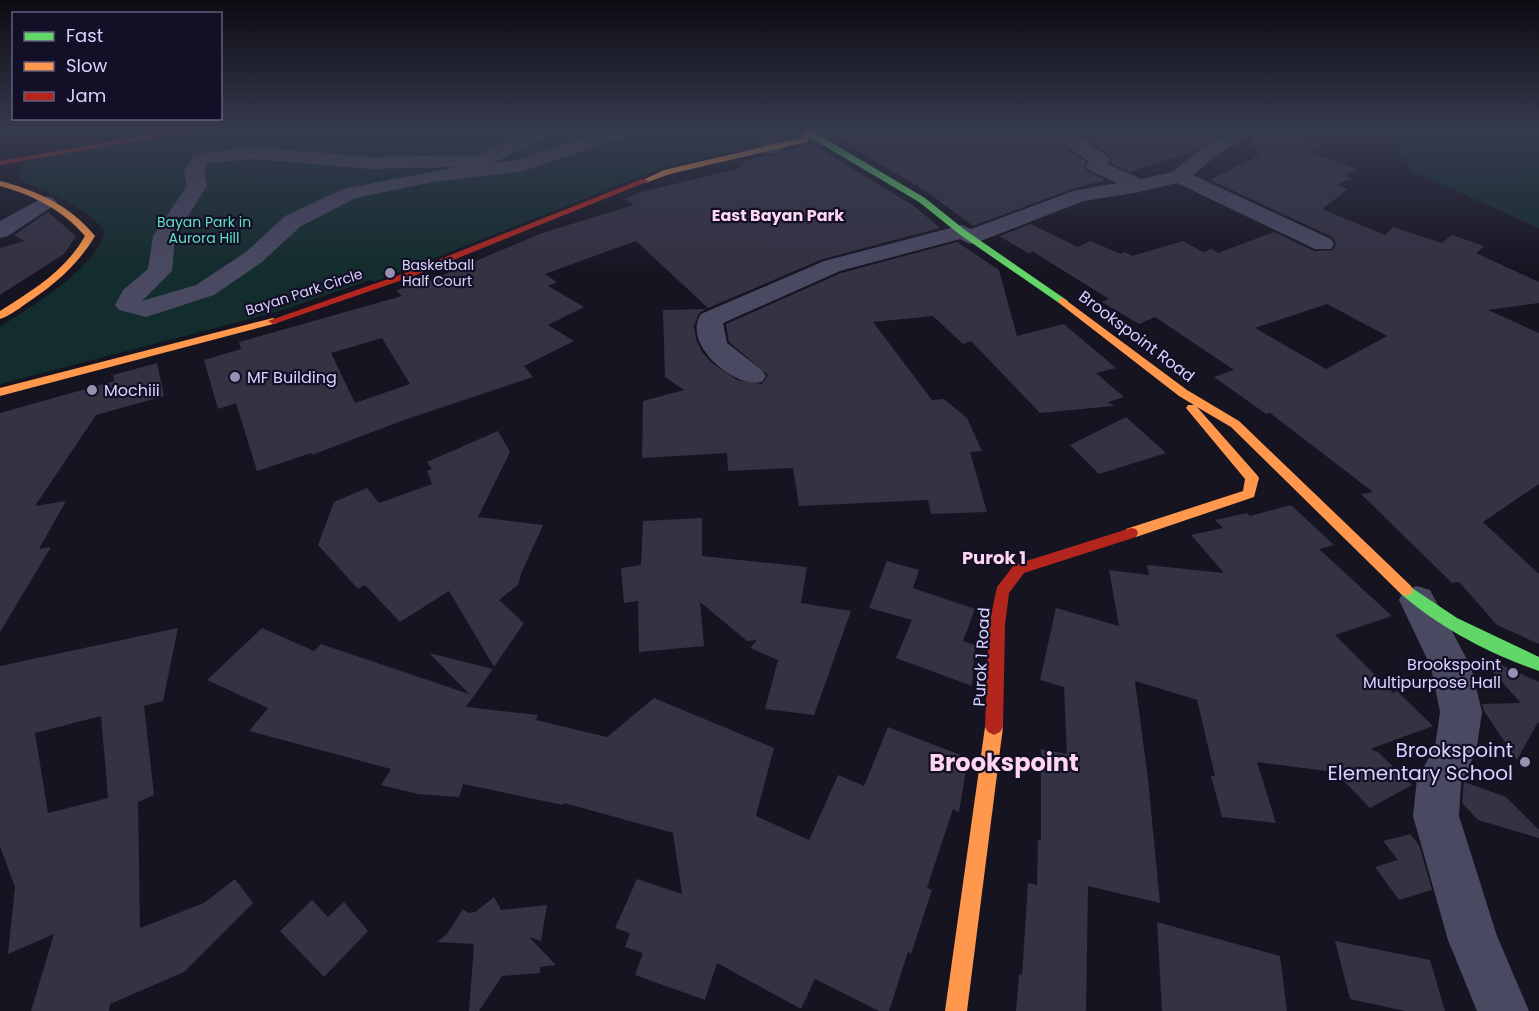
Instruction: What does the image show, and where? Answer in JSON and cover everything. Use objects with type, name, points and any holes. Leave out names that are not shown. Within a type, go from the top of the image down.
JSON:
[{"type":"street","points":[[195,176],[197,186],[164,236],[160,271],[132,295],[128,305],[146,309],[206,290],[254,257],[293,221],[350,193],[431,176]]},
{"type":"street","name":"Bayan Park Circle","points":[[0,393],[280,319],[408,274],[656,176]]},
{"type":"street","name":"Brookspoint Road","points":[[883,176],[922,200],[966,235],[1059,298],[1183,393],[1235,424],[1417,600],[1464,629],[1539,664]]},
{"type":"street","points":[[1118,176],[1139,186]]},
{"type":"street","points":[[752,376],[712,344],[707,331],[710,319],[832,266],[966,235],[1080,195],[1139,186],[1178,176]]},
{"type":"street","points":[[1179,176],[1323,244]]},
{"type":"street","points":[[0,316],[72,264],[85,249],[90,236],[84,226],[46,202],[4,184]]},
{"type":"street","points":[[0,231],[46,202]]},
{"type":"street","name":"Purok 1 Road","points":[[956,1011],[994,741],[997,625],[1002,591],[1019,569],[1249,494],[1252,478],[1214,435],[1183,393]]},
{"type":"street","points":[[1417,600],[1451,667],[1461,712],[1455,752],[1439,779],[1436,816],[1473,940],[1503,1011]]},
{"type":"green space","name":"Bayan Park in Aurora Hill","points":[[20,176],[641,176],[374,282],[371,280],[277,312],[0,384],[0,327],[75,274],[98,247],[105,233],[89,215],[79,208],[22,181]]},
{"type":"green space","points":[[1424,176],[1539,176],[1539,228]]},
{"type":"building","points":[[706,176],[865,176],[914,206],[940,228],[823,259],[708,308],[636,241],[545,274],[557,282],[548,286],[584,307],[548,325],[574,341],[524,366],[533,377],[404,420],[312,455],[311,453],[257,471],[236,403],[218,409],[204,360],[241,349],[239,342],[402,296],[396,290],[429,281],[542,233],[634,205],[624,199],[641,192]],"holes":[[[382,338],[410,384],[355,403],[331,353]]]},
{"type":"building","points":[[901,176],[1097,176],[1105,180],[1072,189],[973,226],[930,194]]},
{"type":"building","points":[[1217,176],[1348,176],[1353,178],[1337,185],[1348,189],[1322,209],[1385,235],[1393,227],[1442,243],[1452,235],[1484,246],[1476,253],[1539,282],[1539,303],[1488,310],[1539,333],[1539,484],[1483,522],[1539,574],[1539,644],[1497,625],[1459,582],[1452,583],[1361,494],[1373,492],[1270,413],[1266,414],[1214,377],[1234,370],[1155,317],[1139,324],[1102,302],[1109,299],[1032,251],[1030,254],[999,236],[1031,224],[1078,247],[1090,241],[1121,254],[1125,252],[1132,256],[1183,241],[1203,252],[1212,249],[1218,253],[1274,232],[1314,251],[1333,250],[1336,243],[1332,237],[1210,180]],"holes":[[[1327,304],[1387,336],[1326,369],[1255,328]]]},
{"type":"building","points":[[48,212],[76,236],[64,254],[0,295],[0,248],[24,241],[14,235]]},
{"type":"building","points":[[957,242],[999,270],[1017,336],[1064,324],[1116,368],[1096,373],[1124,397],[1108,402],[1114,406],[1040,413],[971,341],[963,344],[933,316],[873,322],[932,400],[944,399],[967,418],[982,451],[970,452],[987,512],[931,514],[928,500],[799,506],[793,468],[728,471],[727,453],[642,458],[643,401],[684,390],[665,377],[663,310],[706,309],[699,313],[694,326],[696,339],[702,352],[712,363],[737,380],[762,384],[768,375],[729,342],[726,324],[841,273]]},
{"type":"building","points":[[157,363],[164,396],[96,415],[35,506],[66,501],[39,549],[51,547],[0,632],[0,413],[114,381],[113,375]]},
{"type":"building","points":[[1126,417],[1166,453],[1099,474],[1070,445]]},
{"type":"building","points":[[498,431],[510,452],[478,517],[543,525],[518,585],[499,600],[524,623],[494,667],[449,591],[400,622],[365,585],[358,589],[318,545],[334,502],[367,488],[379,503],[432,484],[427,471],[432,469],[427,462]]},
{"type":"building","points":[[1291,505],[1334,545],[1319,549],[1392,616],[1335,635],[1393,693],[1397,691],[1433,726],[1370,749],[1378,752],[1412,785],[1370,808],[1335,772],[1257,762],[1276,823],[1222,817],[1211,776],[1215,776],[1197,700],[1135,681],[1148,779],[1160,903],[1088,886],[1086,1011],[1016,1011],[1019,974],[1022,975],[1028,883],[1037,885],[1038,840],[1041,841],[1041,749],[1067,754],[1064,687],[1040,680],[1056,608],[1119,626],[1109,570],[1149,575],[1147,565],[1224,573],[1191,535],[1223,528],[1215,520],[1247,513],[1250,516]]},
{"type":"building","points":[[702,518],[702,556],[807,567],[801,603],[851,611],[814,715],[765,709],[778,660],[750,648],[757,640],[747,641],[700,602],[704,646],[639,652],[638,601],[624,603],[621,568],[641,565],[643,521]]},
{"type":"building","points":[[887,561],[919,570],[913,588],[975,609],[963,641],[975,645],[972,686],[896,658],[912,620],[869,608]]},
{"type":"building","points":[[178,628],[163,701],[144,706],[154,795],[138,802],[140,928],[204,903],[235,879],[253,903],[184,972],[110,1004],[109,1011],[31,1011],[54,934],[8,954],[15,887],[0,846],[0,666]],"holes":[[[101,716],[108,798],[48,813],[35,733]]]},
{"type":"building","points":[[262,628],[314,651],[321,644],[469,694],[429,653],[493,669],[466,707],[538,715],[536,720],[607,737],[654,698],[774,748],[756,816],[809,840],[838,775],[864,786],[888,727],[968,758],[959,812],[953,809],[927,888],[932,890],[911,954],[908,952],[889,1011],[879,1011],[815,979],[801,1009],[717,963],[705,1000],[635,975],[643,953],[625,947],[630,933],[615,928],[637,879],[682,894],[673,833],[564,803],[563,805],[463,784],[459,797],[418,794],[381,785],[391,769],[249,731],[268,708],[207,680]]},
{"type":"building","points":[[1486,658],[1539,682],[1539,723],[1517,760],[1484,711],[1482,704],[1521,703],[1481,659]]},
{"type":"building","points":[[1464,782],[1506,797],[1539,830],[1539,838],[1478,820],[1462,803]]},
{"type":"building","points":[[1410,834],[1419,845],[1432,890],[1399,900],[1375,867],[1398,860],[1383,841]]},
{"type":"building","points":[[494,897],[501,910],[547,905],[541,941],[529,937],[556,965],[540,967],[540,973],[502,976],[479,1011],[469,1011],[474,944],[437,942],[447,934],[463,909],[468,913],[475,912]]},
{"type":"building","points":[[312,900],[328,917],[344,902],[368,931],[324,977],[280,931]]},
{"type":"building","points":[[1157,922],[1280,956],[1287,1011],[1162,1011]]},
{"type":"building","points":[[1335,941],[1430,960],[1445,1011],[1405,1011],[1350,999]]},
{"type":"traffic: fast","points":[[882,176],[922,200],[962,232],[1063,301]]},
{"type":"traffic: fast","points":[[1406,590],[1452,623],[1539,664]]},
{"type":"traffic: slow","points":[[645,181],[657,176]]},
{"type":"traffic: slow","points":[[0,183],[50,202],[72,217],[90,236],[73,261],[51,282],[0,316]]},
{"type":"traffic: slow","points":[[1063,301],[1183,393],[1235,424],[1406,590]]},
{"type":"traffic: slow","points":[[0,392],[273,321]]},
{"type":"traffic: slow","points":[[1131,533],[1249,494],[1252,478],[1192,408]]},
{"type":"traffic: slow","points":[[956,1011],[994,727]]},
{"type":"traffic: jam","points":[[273,321],[408,275],[645,181]]},
{"type":"traffic: jam","points":[[994,727],[997,625],[1002,591],[1019,569],[1131,533]]},
{"type":"place","name":"Basketball Half Court","points":[[390,273]]},
{"type":"place","name":"MF Building","points":[[235,377]]},
{"type":"place","name":"Mochiii","points":[[92,390]]},
{"type":"place","name":"Brookspoint Multipurpose Hall","points":[[1513,673]]},
{"type":"place","name":"Brookspoint Elementary School","points":[[1525,762]]},
{"type":"district","name":"East Bayan Park","points":[[778,215]]},
{"type":"district","name":"Purok 1","points":[[994,558]]},
{"type":"district","name":"Brookspoint","points":[[1004,763]]}]
